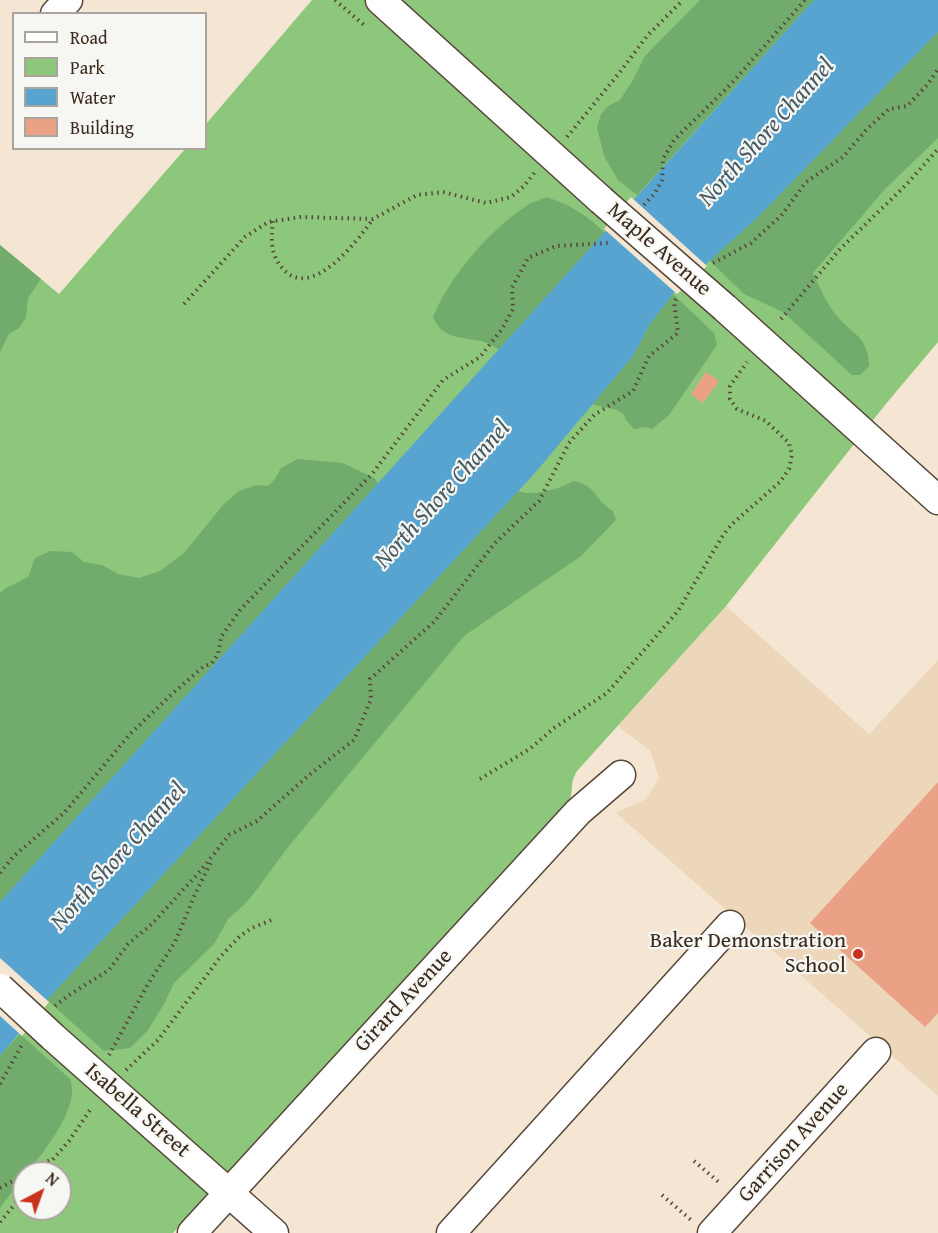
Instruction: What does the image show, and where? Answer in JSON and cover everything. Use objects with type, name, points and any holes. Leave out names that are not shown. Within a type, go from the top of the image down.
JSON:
[{"type":"street","points":[[57,12],[68,0]]},
{"type":"street","name":"Maple Avenue","points":[[380,0],[938,500]]},
{"type":"street","name":"Girard Avenue","points":[[192,1233],[578,812],[621,775]]},
{"type":"street","points":[[451,1233],[730,925]]},
{"type":"street","name":"Isabella Street","points":[[0,988],[50,1024],[274,1233]]},
{"type":"street","name":"Garrison Avenue","points":[[704,1229],[876,1052]]},
{"type":"path","points":[[562,142],[621,72],[647,36],[683,0]]},
{"type":"path","points":[[639,210],[655,193],[662,180],[663,159],[674,140],[731,84],[805,0]]},
{"type":"path","points":[[708,266],[751,243],[781,216],[806,182],[843,157],[867,129],[889,109],[907,106],[928,84],[938,69]]},
{"type":"path","points":[[781,320],[840,249],[906,185],[938,149]]},
{"type":"path","points":[[273,221],[271,241],[275,260],[294,278],[309,277],[330,267],[352,248],[373,219],[417,195],[443,192],[486,203],[512,197],[537,170]]},
{"type":"path","points":[[184,304],[245,237],[268,222],[301,217],[373,219]]},
{"type":"path","points":[[0,873],[13,857],[65,812],[130,734],[203,667],[212,663],[218,654],[221,637],[240,610],[372,474],[443,380],[480,357],[502,329],[513,309],[512,288],[528,258],[556,246],[608,243],[616,235]]},
{"type":"path","points":[[50,1024],[69,995],[109,970],[128,944],[152,924],[229,835],[257,821],[309,775],[354,740],[370,699],[370,679],[434,622],[494,544],[539,501],[569,443],[594,415],[633,391],[649,357],[678,333],[674,302],[679,296]]},
{"type":"path","points":[[480,780],[531,748],[554,728],[607,693],[678,611],[731,525],[780,483],[789,469],[792,455],[789,443],[766,421],[737,409],[730,399],[730,386],[752,357]]},
{"type":"path","points":[[108,1057],[148,984],[175,942],[216,852]]},
{"type":"path","points":[[121,1074],[158,1040],[221,956],[252,928],[274,919]]},
{"type":"path","points":[[0,1084],[25,1040]]},
{"type":"path","points":[[52,1161],[98,1099]]},
{"type":"path","points":[[50,1161],[55,1158]]},
{"type":"path","points":[[694,1161],[728,1190]]},
{"type":"path","points":[[662,1195],[704,1229]]},
{"type":"path","points":[[0,1222],[12,1208]]},
{"type":"shaded area","name":"Baker Demonstration School","points":[[726,606],[869,734],[938,660],[938,1096],[616,813],[646,799],[659,778],[650,751],[618,726]]},
{"type":"green space","points":[[312,0],[938,0],[938,342],[885,405],[726,606],[577,771],[570,800],[173,1233],[0,1233],[0,245],[59,294],[184,150],[207,150],[207,123]]},
{"type":"green space","points":[[700,0],[814,0],[637,195],[618,180],[604,156],[597,127],[601,114],[608,106],[620,100],[645,56]]},
{"type":"green space","points":[[938,32],[938,138],[885,189],[813,273],[832,310],[866,348],[869,366],[860,375],[852,375],[783,312],[744,294],[709,260],[759,216]]},
{"type":"green space","points":[[547,197],[579,212],[605,233],[499,350],[481,341],[446,333],[433,317],[440,301],[460,270],[485,241],[512,216],[528,205]]},
{"type":"green space","points":[[0,245],[41,279],[28,298],[26,318],[19,328],[9,334],[0,352]]},
{"type":"green space","points":[[673,294],[714,333],[717,345],[669,415],[652,429],[646,427],[634,429],[624,414],[592,404],[633,356],[650,324]]},
{"type":"green space","points":[[298,459],[343,463],[374,478],[378,483],[0,902],[0,593],[28,577],[35,558],[50,551],[72,552],[84,562],[102,565],[118,574],[139,578],[160,571],[183,554],[224,504],[239,491],[256,485],[268,486],[281,468]]},
{"type":"green space","points":[[573,481],[587,486],[613,511],[616,520],[581,556],[464,636],[288,847],[246,903],[228,919],[214,944],[174,983],[148,1030],[130,1048],[104,1051],[47,1000],[518,491],[530,493],[546,491]]},
{"type":"green space","points":[[20,1034],[70,1079],[72,1090],[66,1115],[36,1161],[12,1161],[12,1192],[0,1208],[0,1056]]},
{"type":"water","name":"North Shore Channel","points":[[814,0],[938,0],[938,32],[759,216],[673,294],[650,324],[633,356],[535,473],[47,1000],[0,1056],[0,902]]},
{"type":"pier","points":[[631,197],[707,266],[677,294],[604,229]]},
{"type":"pier","points":[[0,958],[49,1002],[22,1036],[0,1016]]},
{"type":"building","points":[[706,372],[719,381],[703,403],[691,394]]},
{"type":"building","points":[[938,782],[938,1013],[925,1027],[810,923]]},
{"type":"place","name":"Baker Demonstration School","points":[[858,954]]}]
